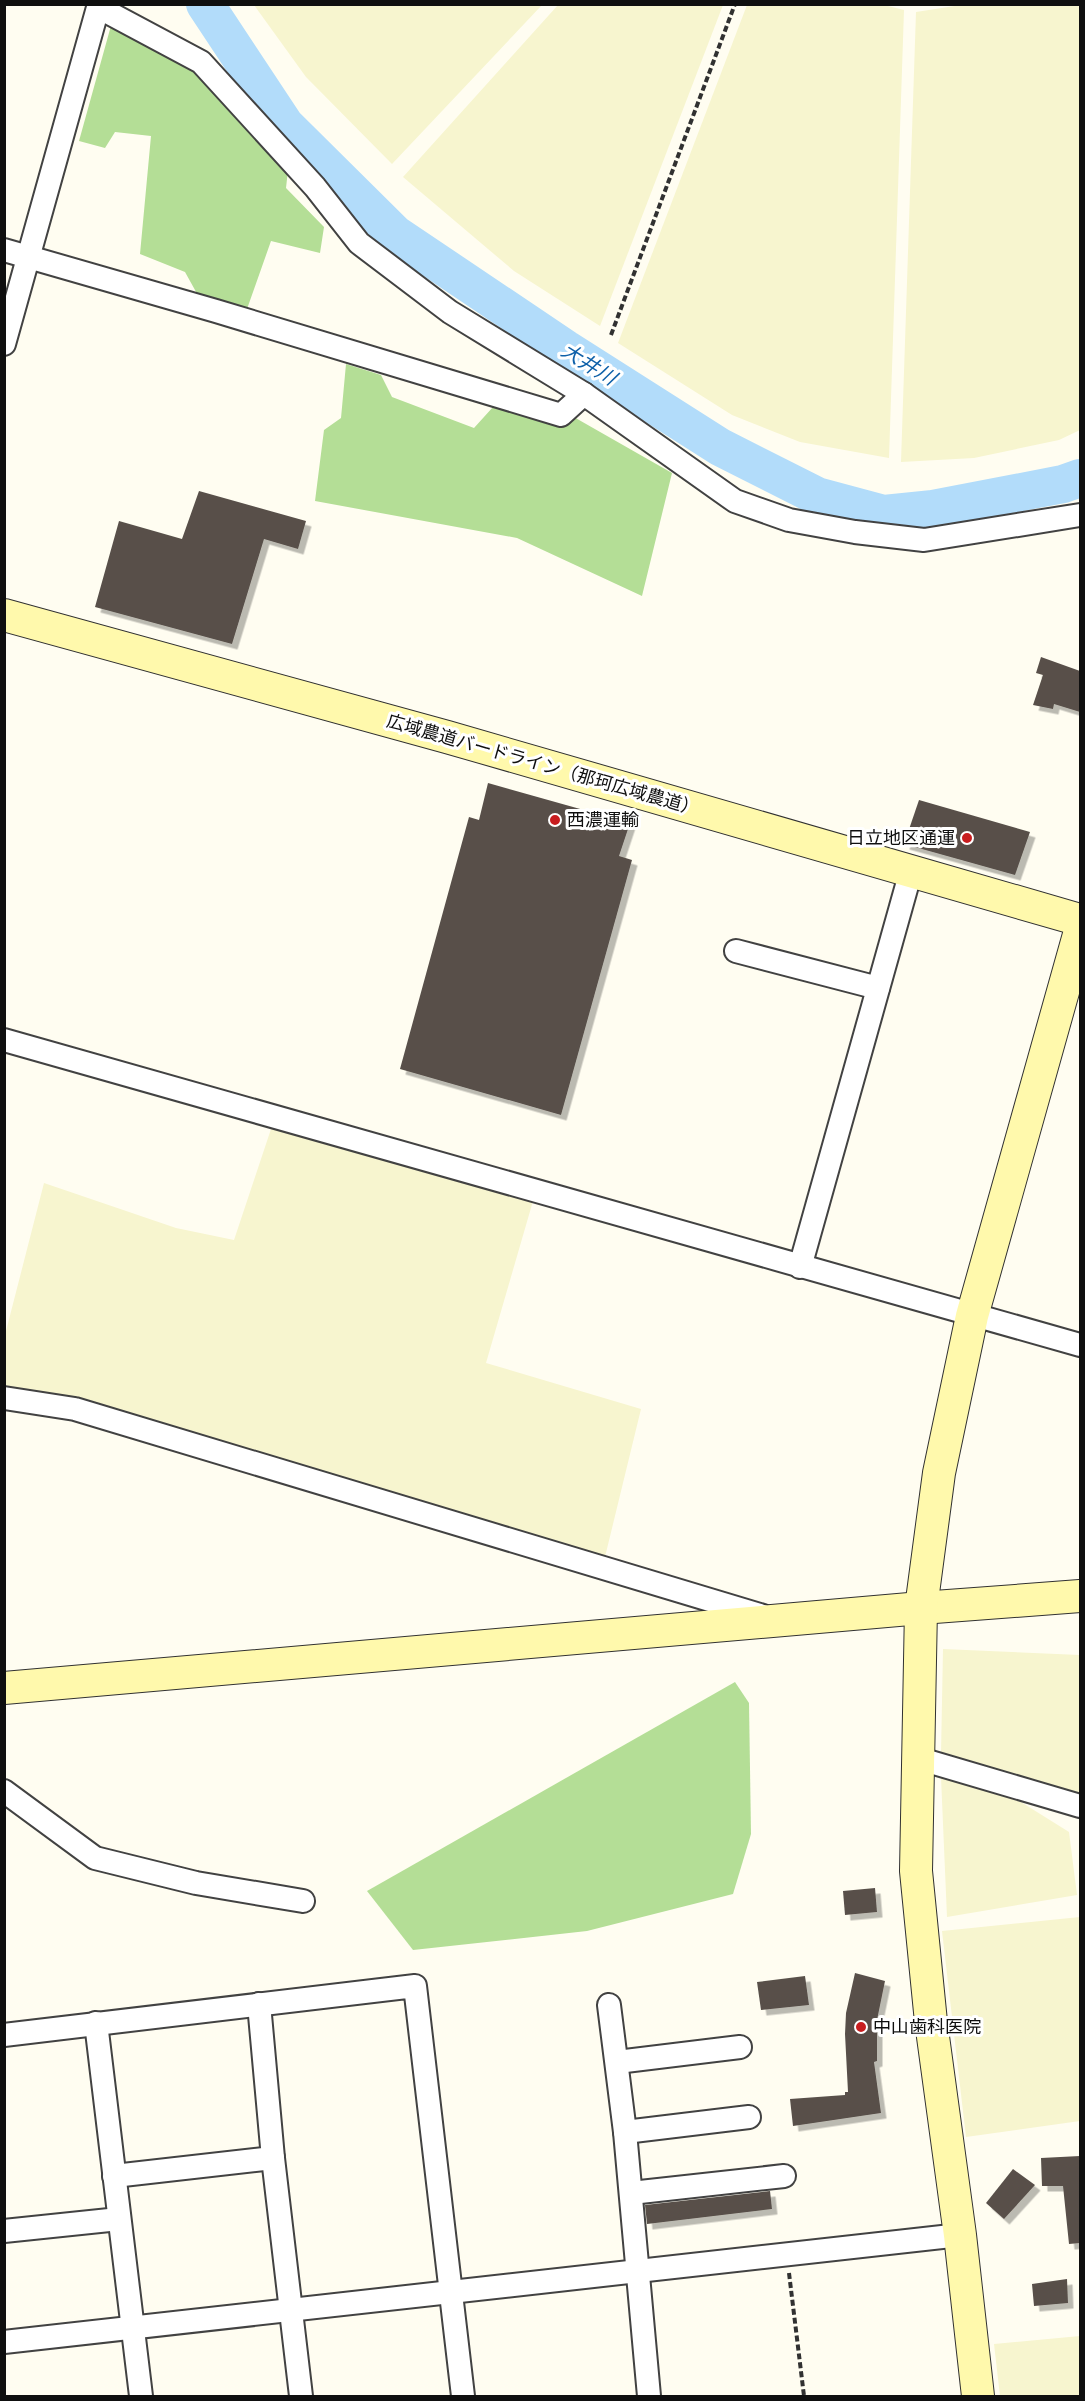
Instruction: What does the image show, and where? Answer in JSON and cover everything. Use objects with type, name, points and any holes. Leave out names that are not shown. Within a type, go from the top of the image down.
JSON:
[{"type":"street","points":[[4,345],[99,5],[201,63],[315,187],[359,243],[450,312],[584,394],[735,501],[789,520],[855,532],[924,540],[1080,515]]},
{"type":"street","points":[[4,250],[561,415],[584,394]]},
{"type":"street","name":"広域農道バードライン（那珂広域農道）","points":[[4,615],[459,740],[1080,920]]},
{"type":"street","points":[[800,1266],[911,871]]},
{"type":"street","points":[[978,2397],[960,2235],[931,2022],[916,1871],[921,1608],[939,1473],[972,1316],[1080,931]]},
{"type":"street","points":[[736,951],[878,988]]},
{"type":"street","points":[[4,1040],[1080,1345]]},
{"type":"street","points":[[4,1398],[75,1409],[755,1615],[789,1620]]},
{"type":"street","points":[[4,1688],[1080,1596]]},
{"type":"street","points":[[917,1758],[1080,1806]]},
{"type":"street","points":[[4,1791],[95,1858],[196,1883],[303,1901]]},
{"type":"street","points":[[4,2035],[415,1986],[463,2397]]},
{"type":"street","points":[[259,2004],[273,2158],[301,2397]]},
{"type":"street","points":[[609,2005],[625,2132],[649,2397]]},
{"type":"street","points":[[96,2023],[141,2397]]},
{"type":"street","points":[[617,2062],[740,2047]]},
{"type":"street","points":[[625,2132],[749,2117]]},
{"type":"street","points":[[114,2176],[273,2158]]},
{"type":"street","points":[[631,2193],[783,2176]]},
{"type":"street","points":[[4,2231],[119,2219]]},
{"type":"street","points":[[4,2342],[960,2235]]},
{"type":"path","points":[[611,335],[735,4]]},
{"type":"path","points":[[787,2254],[804,2397]]},
{"type":"shaded area","points":[[880,4],[904,10],[889,458],[800,442],[732,415],[618,343],[747,5]]},
{"type":"shaded area","points":[[254,5],[542,5],[392,164],[306,77]]},
{"type":"shaded area","points":[[558,5],[723,5],[600,326],[514,271],[403,177]]},
{"type":"shaded area","points":[[961,5],[1080,5],[1080,430],[1059,440],[974,458],[901,462],[916,12]]},
{"type":"shaded area","points":[[272,1126],[533,1201],[486,1363],[641,1409],[605,1557],[79,1398],[5,1386],[5,1335],[44,1183],[176,1228],[234,1240]]},
{"type":"shaded area","points":[[943,1649],[1080,1655],[1080,1794],[941,1754]]},
{"type":"shaded area","points":[[941,1777],[1021,1802],[1069,1832],[1077,1895],[947,1917]]},
{"type":"shaded area","points":[[1080,1917],[1080,2121],[966,2137],[942,1931]]},
{"type":"shaded area","points":[[1080,2336],[1080,2396],[1000,2396],[994,2344]]},
{"type":"green space","points":[[112,22],[195,67],[288,170],[286,188],[324,227],[320,253],[271,241],[247,309],[200,299],[185,272],[140,254],[151,136],[115,132],[105,148],[79,141]]},
{"type":"green space","points":[[346,364],[381,375],[392,397],[474,428],[493,407],[544,400],[672,473],[642,596],[517,538],[315,501],[324,430],[341,418]]},
{"type":"green space","points":[[735,1682],[749,1703],[751,1834],[733,1894],[587,1931],[413,1950],[367,1891]]},
{"type":"building","points":[[199,491],[306,521],[298,549],[264,539],[232,644],[95,607],[119,521],[182,539]]},
{"type":"building","points":[[1041,657],[1080,671],[1080,712],[1054,704],[1053,709],[1033,705],[1043,675],[1036,673]]},
{"type":"building","points":[[488,783],[630,823],[619,856],[632,860],[561,1115],[400,1069],[469,817],[479,820]]},
{"type":"building","name":"日立地区通運","points":[[919,800],[1030,832],[1015,875],[904,844]]},
{"type":"building","points":[[875,1888],[877,1912],[845,1915],[843,1891]]},
{"type":"building","points":[[855,1973],[885,1981],[877,2020],[877,2061],[874,2062],[881,2113],[793,2126],[790,2099],[845,2095],[845,2092],[848,2092],[846,2013]]},
{"type":"building","points":[[805,1976],[809,2005],[761,2010],[757,1982]]},
{"type":"building","points":[[1080,2156],[1080,2243],[1069,2244],[1063,2186],[1042,2186],[1041,2158]]},
{"type":"building","points":[[1013,2169],[1035,2185],[1004,2219],[986,2203]]},
{"type":"building","points":[[770,2191],[772,2209],[647,2224],[645,2205]]},
{"type":"building","points":[[1067,2279],[1068,2303],[1034,2306],[1032,2284]]},
{"type":"waterway","name":"大井川","points":[[205,4],[285,125],[395,234],[566,349],[720,447],[817,496],[884,514],[933,509],[1063,484],[1080,478]]},
{"type":"place","name":"西濃運輸","points":[[555,820]]},
{"type":"place","name":"日立地区通運","points":[[967,838]]},
{"type":"place","name":"中山歯科医院","points":[[861,2027]]}]
